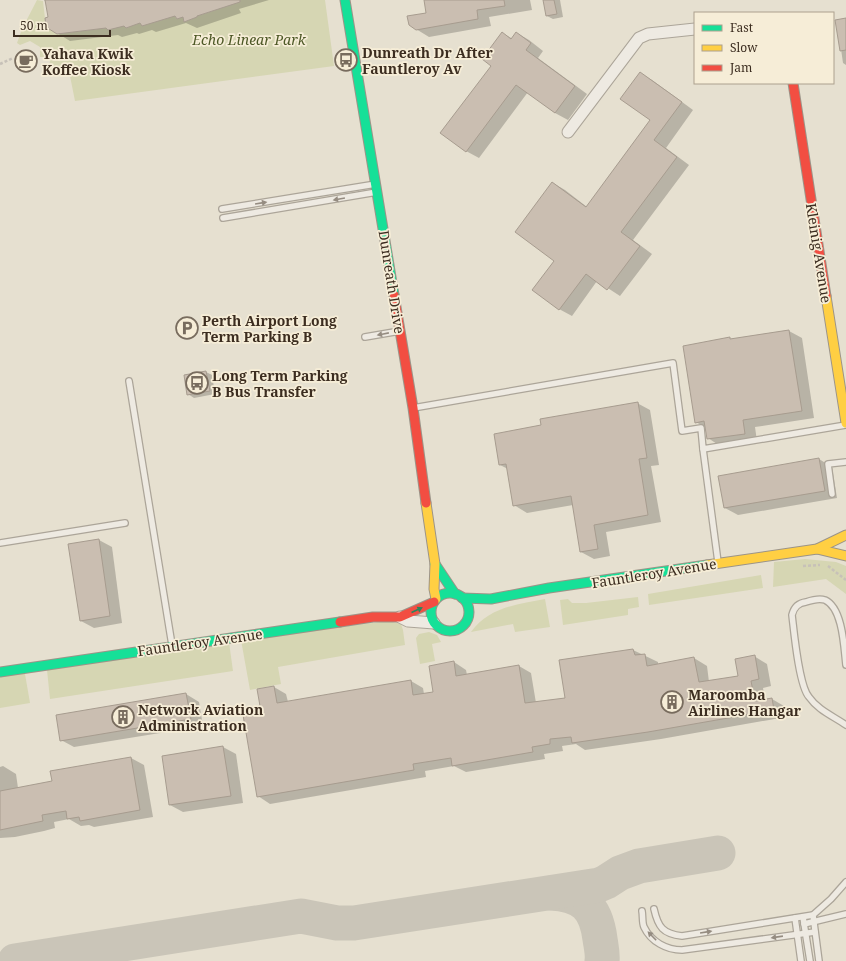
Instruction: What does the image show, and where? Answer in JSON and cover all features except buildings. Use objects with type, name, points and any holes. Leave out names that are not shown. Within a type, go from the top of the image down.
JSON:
[{"type":"main road","name":"Dunreath Drive","points":[[345,0],[413,408],[436,564],[434,589],[435,601]]},
{"type":"main road","name":"Kleinig Avenue","points":[[792,84],[846,424]]},
{"type":"main road","name":"Fauntleroy Avenue","points":[[459,596],[491,599],[549,588],[817,549],[846,535]]},
{"type":"main road","name":"Fauntleroy Avenue","points":[[817,549],[846,556]]},
{"type":"main road","name":"Dunreath Drive","points":[[436,564],[459,596]]},
{"type":"main road","points":[[444,594],[459,596],[468,606],[469,611],[468,617],[462,626],[453,631],[443,630],[434,624],[431,611],[435,601],[444,594]]},
{"type":"main road","name":"Fauntleroy Avenue","points":[[468,617],[472,612],[491,599]]},
{"type":"main road","name":"Fauntleroy Avenue","points":[[0,672],[373,617],[400,617],[435,601]]},
{"type":"street","points":[[568,132],[639,38],[648,34],[694,29]]},
{"type":"street","name":"Fauntleroy Avenue","points":[[400,617],[408,621],[434,624]]},
{"type":"lane","points":[[222,209],[376,188]]},
{"type":"lane","points":[[223,218],[376,188]]},
{"type":"lane","points":[[365,337],[400,331]]},
{"type":"lane","points":[[413,408],[673,363],[682,431],[701,428],[718,563]]},
{"type":"lane","points":[[129,381],[172,646]]},
{"type":"lane","points":[[703,449],[846,424]]},
{"type":"lane","points":[[832,494],[828,464],[846,462]]},
{"type":"lane","points":[[0,543],[125,523]]},
{"type":"lane","points":[[846,665],[841,627],[838,616],[830,603],[820,599],[800,603],[796,606],[792,615],[802,682],[806,694],[816,706],[846,725]]},
{"type":"lane","points":[[654,909],[656,919],[661,927],[672,935],[682,936],[813,915],[832,898],[846,882]]},
{"type":"lane","points":[[642,911],[644,926],[650,935],[659,943],[674,950],[815,932]]},
{"type":"lane","points":[[804,924],[846,914]]},
{"type":"lane","points":[[813,915],[819,961]]},
{"type":"lane","points":[[803,917],[810,961]]},
{"type":"lane","points":[[795,918],[801,961]]},
{"type":"path","points":[[0,64],[13,58]]},
{"type":"path","points":[[796,552],[797,566],[828,566],[846,580]]},
{"type":"green space","name":"Echo Linear Park","points":[[37,0],[43,1],[46,27],[57,34],[106,28],[122,22],[126,28],[137,24],[172,3],[176,19],[183,17],[184,22],[197,17],[196,12],[200,15],[228,6],[232,0],[325,0],[334,66],[75,101],[68,66],[48,71],[50,61],[46,57],[40,57],[40,47],[30,41],[20,45],[17,43],[22,29]]},
{"type":"green space","points":[[805,559],[836,562],[846,566],[846,594],[826,579],[773,587],[774,562]]},
{"type":"green space","points":[[761,575],[763,588],[649,605],[648,594]]},
{"type":"green space","points":[[638,597],[639,607],[628,609],[628,615],[563,625],[560,600],[568,599],[572,603],[586,603]]},
{"type":"green space","points":[[545,599],[550,627],[515,632],[513,624],[471,632],[486,617],[495,612],[514,605]]},
{"type":"green space","points":[[388,621],[401,624],[405,645],[278,667],[281,684],[250,690],[241,640]]},
{"type":"green space","points":[[429,632],[437,635],[441,642],[432,644],[435,661],[420,664],[416,638],[419,634]]},
{"type":"green space","points":[[229,642],[233,671],[50,699],[47,670]]},
{"type":"green space","points":[[24,668],[30,703],[0,708],[0,672]]},
{"type":"taxiway","points":[[15,961],[301,916],[337,923],[354,923],[599,885],[620,873],[639,866],[718,853]]},
{"type":"taxiway","points":[[551,893],[562,894],[580,900],[591,911],[598,928],[602,950],[602,961]]},
{"type":"traffic: fast","points":[[345,0],[394,295]]},
{"type":"traffic: fast","points":[[435,564],[455,594]]},
{"type":"traffic: fast","points":[[462,598],[491,599],[549,588],[707,565]]},
{"type":"traffic: fast","points":[[450,593],[460,596],[466,602],[469,612],[466,622],[460,628],[450,631],[440,628],[434,622],[431,612],[434,602],[440,596],[450,593]]},
{"type":"traffic: fast","points":[[0,672],[340,622]]},
{"type":"traffic: slow","points":[[826,296],[846,423]]},
{"type":"traffic: slow","points":[[426,503],[435,564],[434,589],[436,599]]},
{"type":"traffic: slow","points":[[707,565],[817,549],[846,535]]},
{"type":"traffic: slow","points":[[817,549],[846,556]]},
{"type":"traffic: jam","points":[[793,84],[826,296]]},
{"type":"traffic: jam","points":[[394,295],[413,408],[426,503]]},
{"type":"traffic: jam","points":[[340,622],[373,617],[400,617],[434,602]]},
{"type":"place","name":"Dunreath Dr After Fauntleroy Av","points":[[346,60]]},
{"type":"place","name":"Yahava Kwik Koffee Kiosk","points":[[26,61]]},
{"type":"place","name":"Perth Airport Long Term Parking B","points":[[187,328]]},
{"type":"place","name":"Long Term Parking B Bus Transfer","points":[[197,383]]},
{"type":"place","name":"Maroomba Airlines Hangar","points":[[672,702]]},
{"type":"place","name":"Network Aviation Administration","points":[[123,717]]}]
